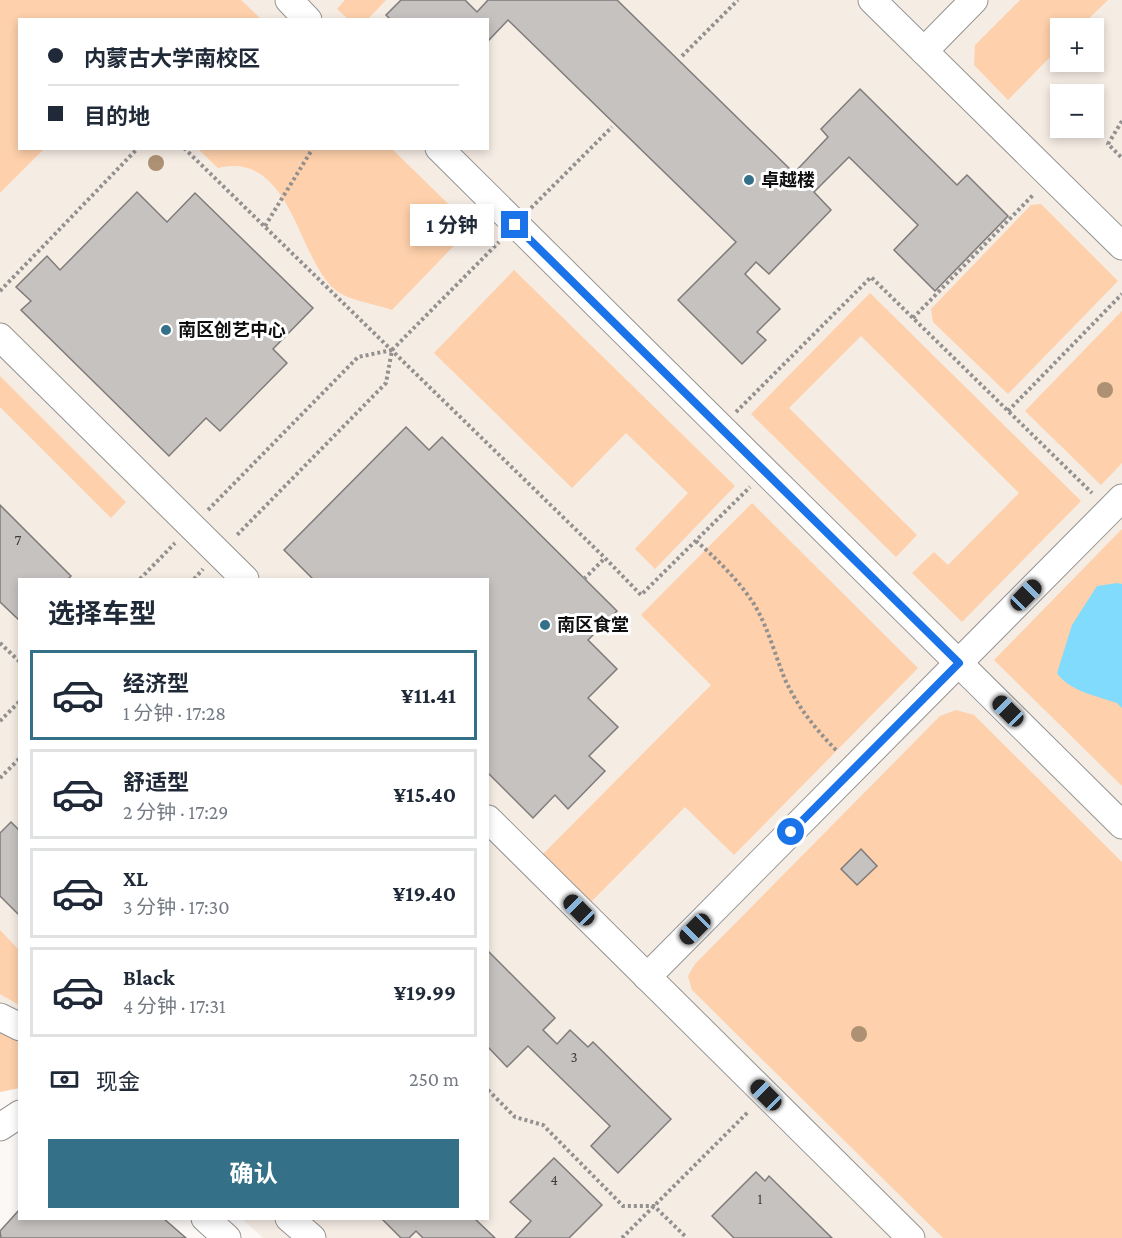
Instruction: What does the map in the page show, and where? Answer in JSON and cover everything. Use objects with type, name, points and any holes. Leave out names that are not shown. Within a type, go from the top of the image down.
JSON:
[{"type":"lane","points":[[289,0],[306,18]]},
{"type":"lane","points":[[872,0],[1122,246]]},
{"type":"lane","points":[[924,51],[974,0]]},
{"type":"lane","points":[[441,150],[1122,825]]},
{"type":"lane","points":[[0,337],[244,578]]},
{"type":"lane","points":[[647,977],[1116,504]]},
{"type":"lane","points":[[489,820],[911,1238]]},
{"type":"lane","points":[[0,1017],[18,1026]]},
{"type":"lane","points":[[0,1127],[18,1115]]},
{"type":"lane","points":[[207,1220],[227,1238]]},
{"type":"lane","points":[[292,1220],[312,1238]]},
{"type":"path","points":[[682,56],[738,0]]},
{"type":"path","points":[[1122,121],[1108,144],[1122,158]]},
{"type":"path","points":[[0,291],[136,150]]},
{"type":"path","points":[[186,150],[641,595],[765,471]]},
{"type":"path","points":[[265,226],[312,150]]},
{"type":"path","points":[[913,318],[1051,176]]},
{"type":"path","points":[[721,427],[872,277],[1008,411],[1116,504]]},
{"type":"path","points":[[1008,411],[1122,294]]},
{"type":"path","points":[[141,578],[358,357],[392,350]]},
{"type":"path","points":[[195,578],[386,383],[392,350]]},
{"type":"path","points":[[696,541],[733,577],[752,602],[785,679],[800,707],[820,734],[855,767]]},
{"type":"path","points":[[584,579],[604,558]]},
{"type":"path","points":[[0,643],[18,660]]},
{"type":"path","points":[[0,721],[18,703]]},
{"type":"path","points":[[0,778],[18,760]]},
{"type":"path","points":[[489,1091],[515,1117],[543,1125],[623,1206],[654,1206],[687,1238]]},
{"type":"path","points":[[622,1238],[766,1095]]},
{"type":"shaded area","points":[[0,0],[1122,0],[1122,1238],[263,1238],[243,1220],[489,1220],[489,578],[18,578],[18,1088],[0,1092]]},
{"type":"shaded area","points":[[0,0],[241,0],[260,18],[18,18],[18,150],[43,150],[0,193]]},
{"type":"shaded area","points":[[345,0],[386,0],[369,18],[347,18],[337,9]]},
{"type":"shaded area","points":[[1020,0],[1108,0],[1089,18],[1050,18],[1050,57],[1008,100],[974,65],[975,45]]},
{"type":"shaded area","points":[[199,150],[393,150],[472,227],[392,310],[345,296],[332,287],[320,271],[288,207],[276,188],[261,174],[242,167],[218,168]]},
{"type":"shaded area","points":[[1041,204],[1118,281],[1008,394],[933,322],[931,309],[1031,205]]},
{"type":"shaded area","points":[[514,270],[735,486],[655,569],[635,549],[688,493],[626,433],[572,488],[434,353]]},
{"type":"shaded area","points":[[870,293],[1081,501],[962,622],[912,573],[934,552],[948,565],[1019,493],[861,336],[789,408],[917,535],[896,557],[751,414]]},
{"type":"shaded area","points":[[1122,311],[1122,463],[1101,485],[1025,411]]},
{"type":"shaded area","points":[[0,376],[126,502],[111,518],[0,407]]},
{"type":"shaded area","points":[[752,503],[918,668],[734,855],[685,807],[590,903],[542,855],[711,685],[641,615]]},
{"type":"shaded area","points":[[1122,529],[1122,786],[994,660]]},
{"type":"shaded area","points":[[956,710],[974,715],[1122,862],[1122,1238],[943,1238],[692,990],[688,976],[695,964],[940,716]]},
{"type":"shaded area","points":[[0,930],[18,949],[18,1004],[0,994]]},
{"type":"shaded area","points":[[0,1032],[18,1042],[18,1088],[0,1092]]},
{"type":"water","points":[[1122,584],[1122,708],[1117,703],[1076,689],[1057,673],[1072,625],[1097,586]]},
{"type":"building","name":"卓越楼","points":[[401,0],[465,0],[477,12],[488,0],[617,0],[794,173],[828,137],[821,129],[860,89],[957,185],[967,175],[1008,216],[935,291],[894,250],[918,225],[849,157],[814,192],[831,210],[769,274],[756,262],[745,274],[780,309],[757,332],[766,340],[742,364],[678,300],[736,242],[508,20],[489,40],[489,18],[389,18],[386,15]]},
{"type":"building","name":"南区创艺中心","points":[[137,192],[167,222],[195,193],[313,308],[273,349],[287,363],[220,431],[206,418],[169,456],[21,310],[31,301],[16,287],[47,256],[60,270]]},
{"type":"building","name":"南区食堂","points":[[406,427],[429,450],[442,437],[617,611],[588,640],[617,669],[588,698],[618,727],[589,756],[605,771],[568,809],[555,795],[533,818],[489,774],[489,578],[312,578],[284,550]]},
{"type":"building","points":[[0,505],[71,576],[69,578],[18,578],[18,619],[0,602]]},
{"type":"building","points":[[11,822],[18,829],[18,914],[0,896],[0,833]]},
{"type":"building","points":[[861,849],[877,866],[857,885],[841,869]]},
{"type":"building","points":[[489,952],[555,1018],[543,1030],[557,1044],[570,1030],[588,1047],[593,1042],[671,1119],[618,1173],[591,1146],[610,1126],[528,1046],[507,1067],[489,1048]]},
{"type":"building","points":[[554,1158],[602,1205],[569,1238],[515,1238],[531,1221],[510,1202]]},
{"type":"building","points":[[756,1172],[765,1181],[769,1176],[832,1238],[734,1238],[712,1216]]},
{"type":"building","points":[[18,1211],[18,1220],[165,1220],[186,1238],[1,1238],[0,1231]]},
{"type":"building","points":[[383,1220],[476,1220],[495,1238],[423,1238],[416,1231],[409,1238],[401,1238]]},
{"type":"place","name":"卓越楼","points":[[749,180]]},
{"type":"place","name":"南区创艺中心","points":[[166,330]]},
{"type":"place","name":"南区食堂","points":[[545,625]]},
{"type":"route","points":[[515,225],[959,663],[791,832]]}]
